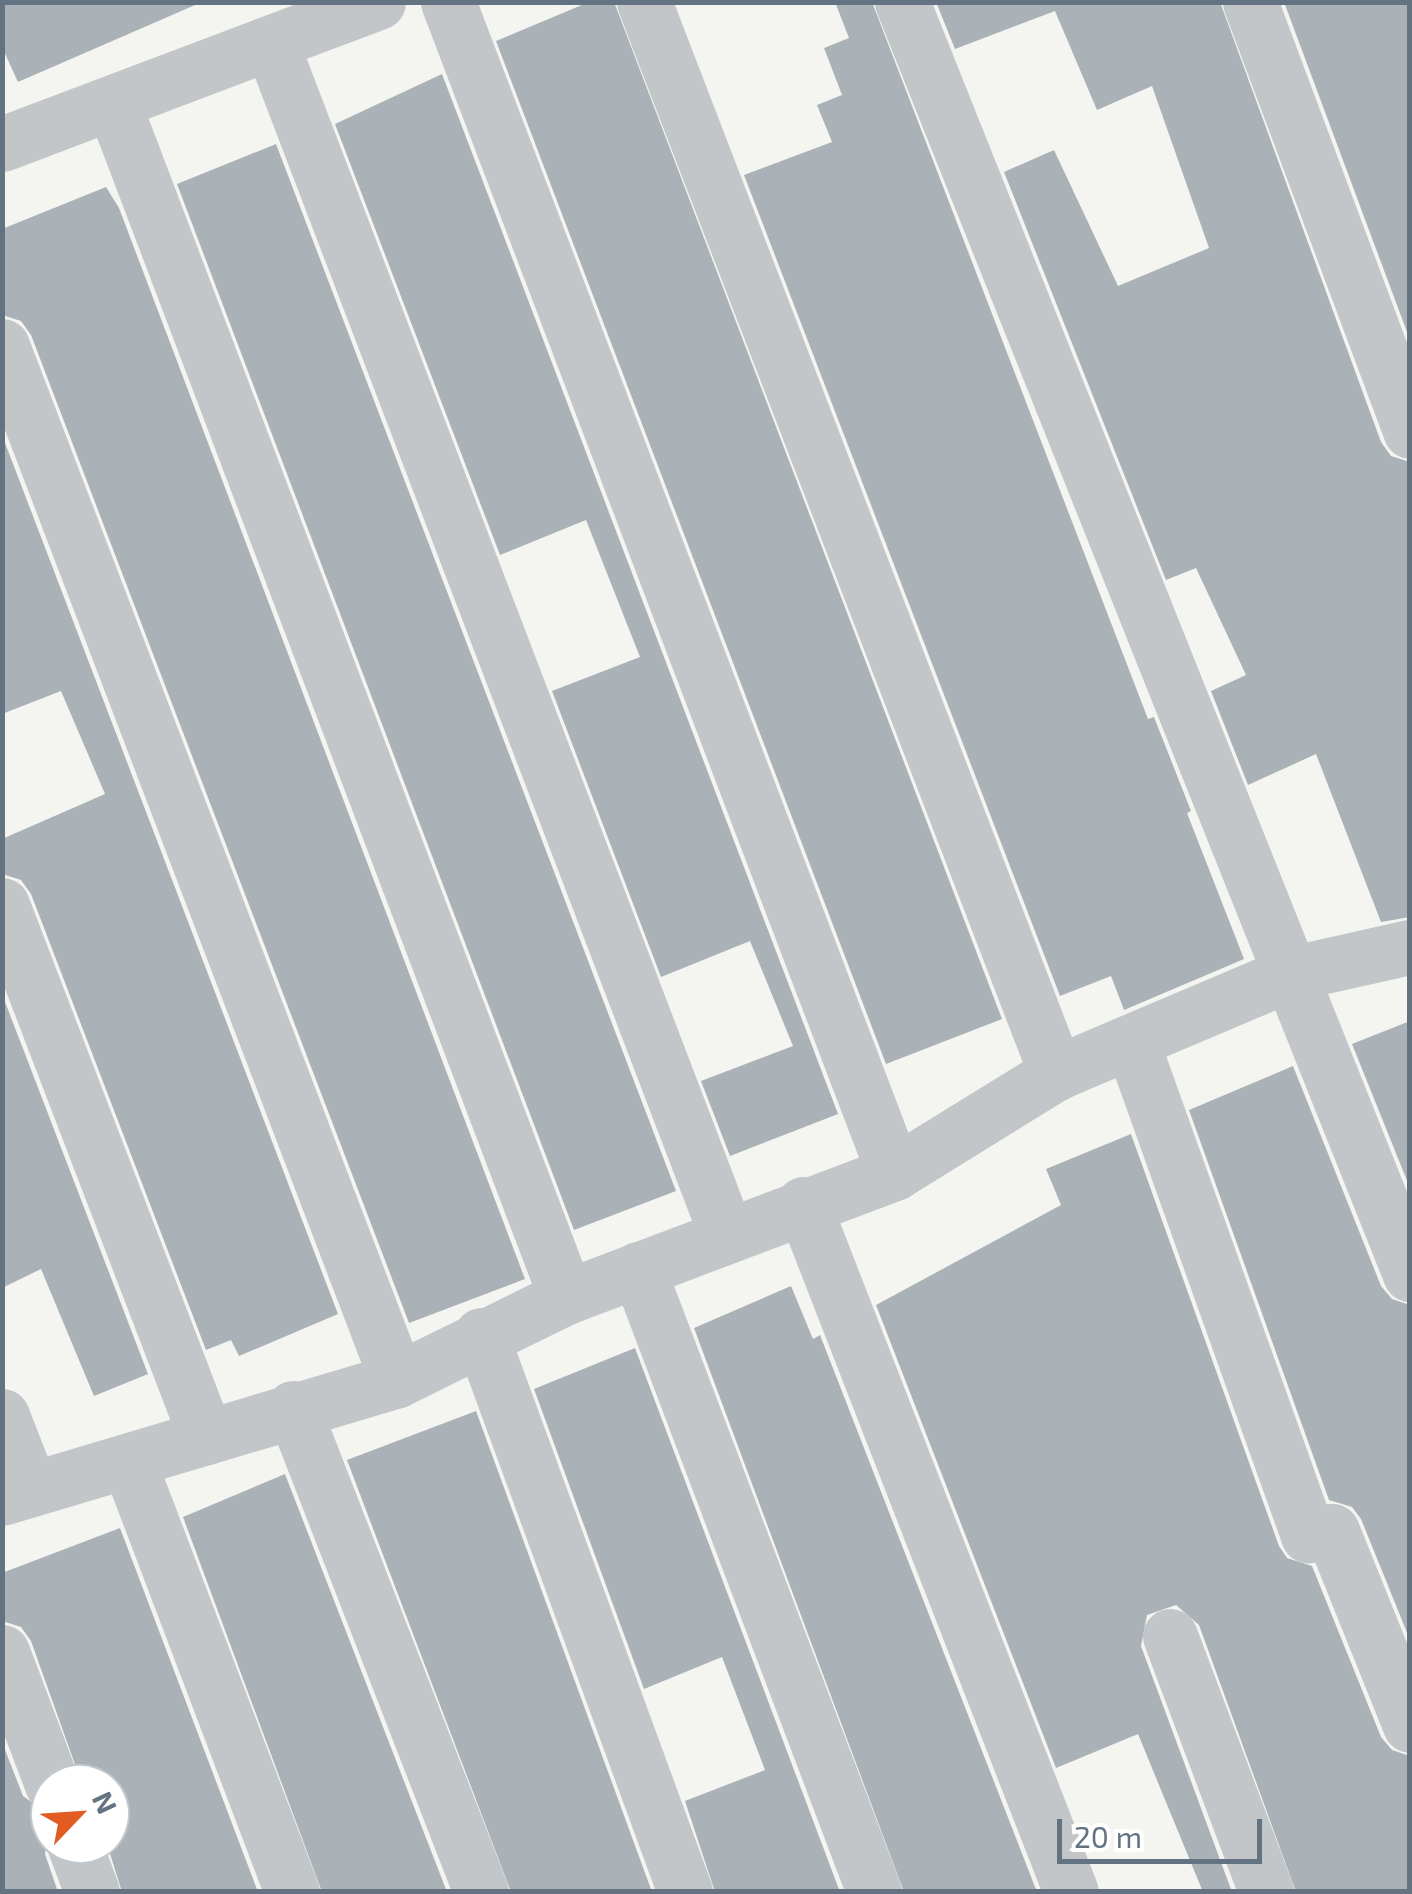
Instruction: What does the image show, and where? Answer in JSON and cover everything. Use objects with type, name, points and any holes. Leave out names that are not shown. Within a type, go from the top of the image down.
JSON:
[{"type":"street","points":[[2,144],[294,24],[378,2]]},
{"type":"street","points":[[448,2],[894,1174]]},
{"type":"street","points":[[644,2],[1056,1073]]},
{"type":"street","points":[[902,2],[1410,1274]]},
{"type":"street","points":[[1250,2],[1410,431]]},
{"type":"street","points":[[294,24],[727,1236]]},
{"type":"street","points":[[112,102],[566,1297]]},
{"type":"street","points":[[2,346],[397,1380]]},
{"type":"street","points":[[2,905],[206,1438]]},
{"type":"street","points":[[2,1416],[16,1493],[128,1464],[293,1408],[397,1380],[481,1335],[566,1297],[803,1204],[894,1174],[1056,1073],[1289,974],[1410,948]]},
{"type":"street","points":[[1132,1043],[1308,1535],[1332,1532],[1410,1725]]},
{"type":"street","points":[[803,1204],[1070,1892]]},
{"type":"street","points":[[638,1269],[874,1892]]},
{"type":"street","points":[[481,1335],[685,1892]]},
{"type":"street","points":[[293,1408],[482,1892]]},
{"type":"street","points":[[128,1464],[292,1892]]},
{"type":"street","points":[[1170,1636],[1266,1892]]},
{"type":"street","points":[[2,1652],[44,1764]]},
{"type":"street","points":[[82,1864],[92,1892]]},
{"type":"building","points":[[2,2],[202,2],[18,82],[2,47]]},
{"type":"building","points":[[589,2],[614,2],[1002,1019],[886,1064],[496,41]]},
{"type":"building","points":[[835,2],[872,2],[1148,719],[1154,717],[1191,811],[1187,813],[1244,959],[1124,1010],[1111,976],[1060,996],[744,175],[832,142],[817,105],[842,95],[824,48],[849,38]]},
{"type":"building","points":[[936,2],[1220,2],[1381,442],[1391,456],[1410,462],[1410,917],[1381,922],[1316,754],[1248,785],[1211,691],[1246,675],[1196,568],[1166,580],[1004,172],[1054,150],[1118,286],[1209,248],[1152,86],[1097,110],[1055,11],[955,49]]},
{"type":"building","points":[[1284,2],[1410,2],[1410,340]]},
{"type":"building","points":[[442,74],[838,1114],[730,1156],[701,1081],[793,1046],[750,941],[661,977],[552,691],[640,657],[586,520],[500,555],[335,124]]},
{"type":"building","points":[[276,144],[676,1191],[574,1230],[177,184]]},
{"type":"building","points":[[106,187],[119,208],[525,1279],[409,1323],[31,335],[21,321],[2,315],[2,229]]},
{"type":"building","points":[[2,435],[338,1314],[239,1356],[231,1340],[206,1350],[31,894],[21,880],[2,874],[2,839],[105,794],[61,691],[2,714]]},
{"type":"building","points":[[2,994],[148,1374],[94,1396],[41,1269],[2,1288]]},
{"type":"building","points":[[1410,1021],[1410,1188],[1352,1044]]},
{"type":"building","points":[[1293,1066],[1381,1286],[1392,1299],[1410,1305],[1410,1640],[1361,1519],[1352,1507],[1329,1500],[1189,1110]]},
{"type":"building","points":[[1131,1134],[1279,1546],[1287,1558],[1312,1566],[1381,1737],[1392,1750],[1410,1756],[1410,1892],[1296,1892],[1199,1625],[1176,1605],[1147,1615],[1141,1646],[1232,1892],[1203,1892],[1138,1734],[1056,1768],[876,1305],[1061,1205],[1046,1169]]},
{"type":"building","points":[[791,1286],[813,1339],[820,1335],[1037,1892],[904,1892],[694,1328]]},
{"type":"building","points":[[635,1348],[840,1892],[715,1892],[685,1801],[765,1770],[722,1657],[644,1689],[534,1389]]},
{"type":"building","points":[[476,1411],[652,1892],[511,1892],[347,1460]]},
{"type":"building","points":[[285,1474],[447,1892],[322,1892],[183,1517]]},
{"type":"building","points":[[120,1528],[258,1892],[122,1892],[113,1864],[130,1864],[130,1764],[75,1764],[31,1641],[21,1627],[2,1621],[2,1573]]},
{"type":"building","points":[[2,1742],[23,1796],[30,1801],[30,1864],[48,1864],[58,1892],[2,1892]]}]
